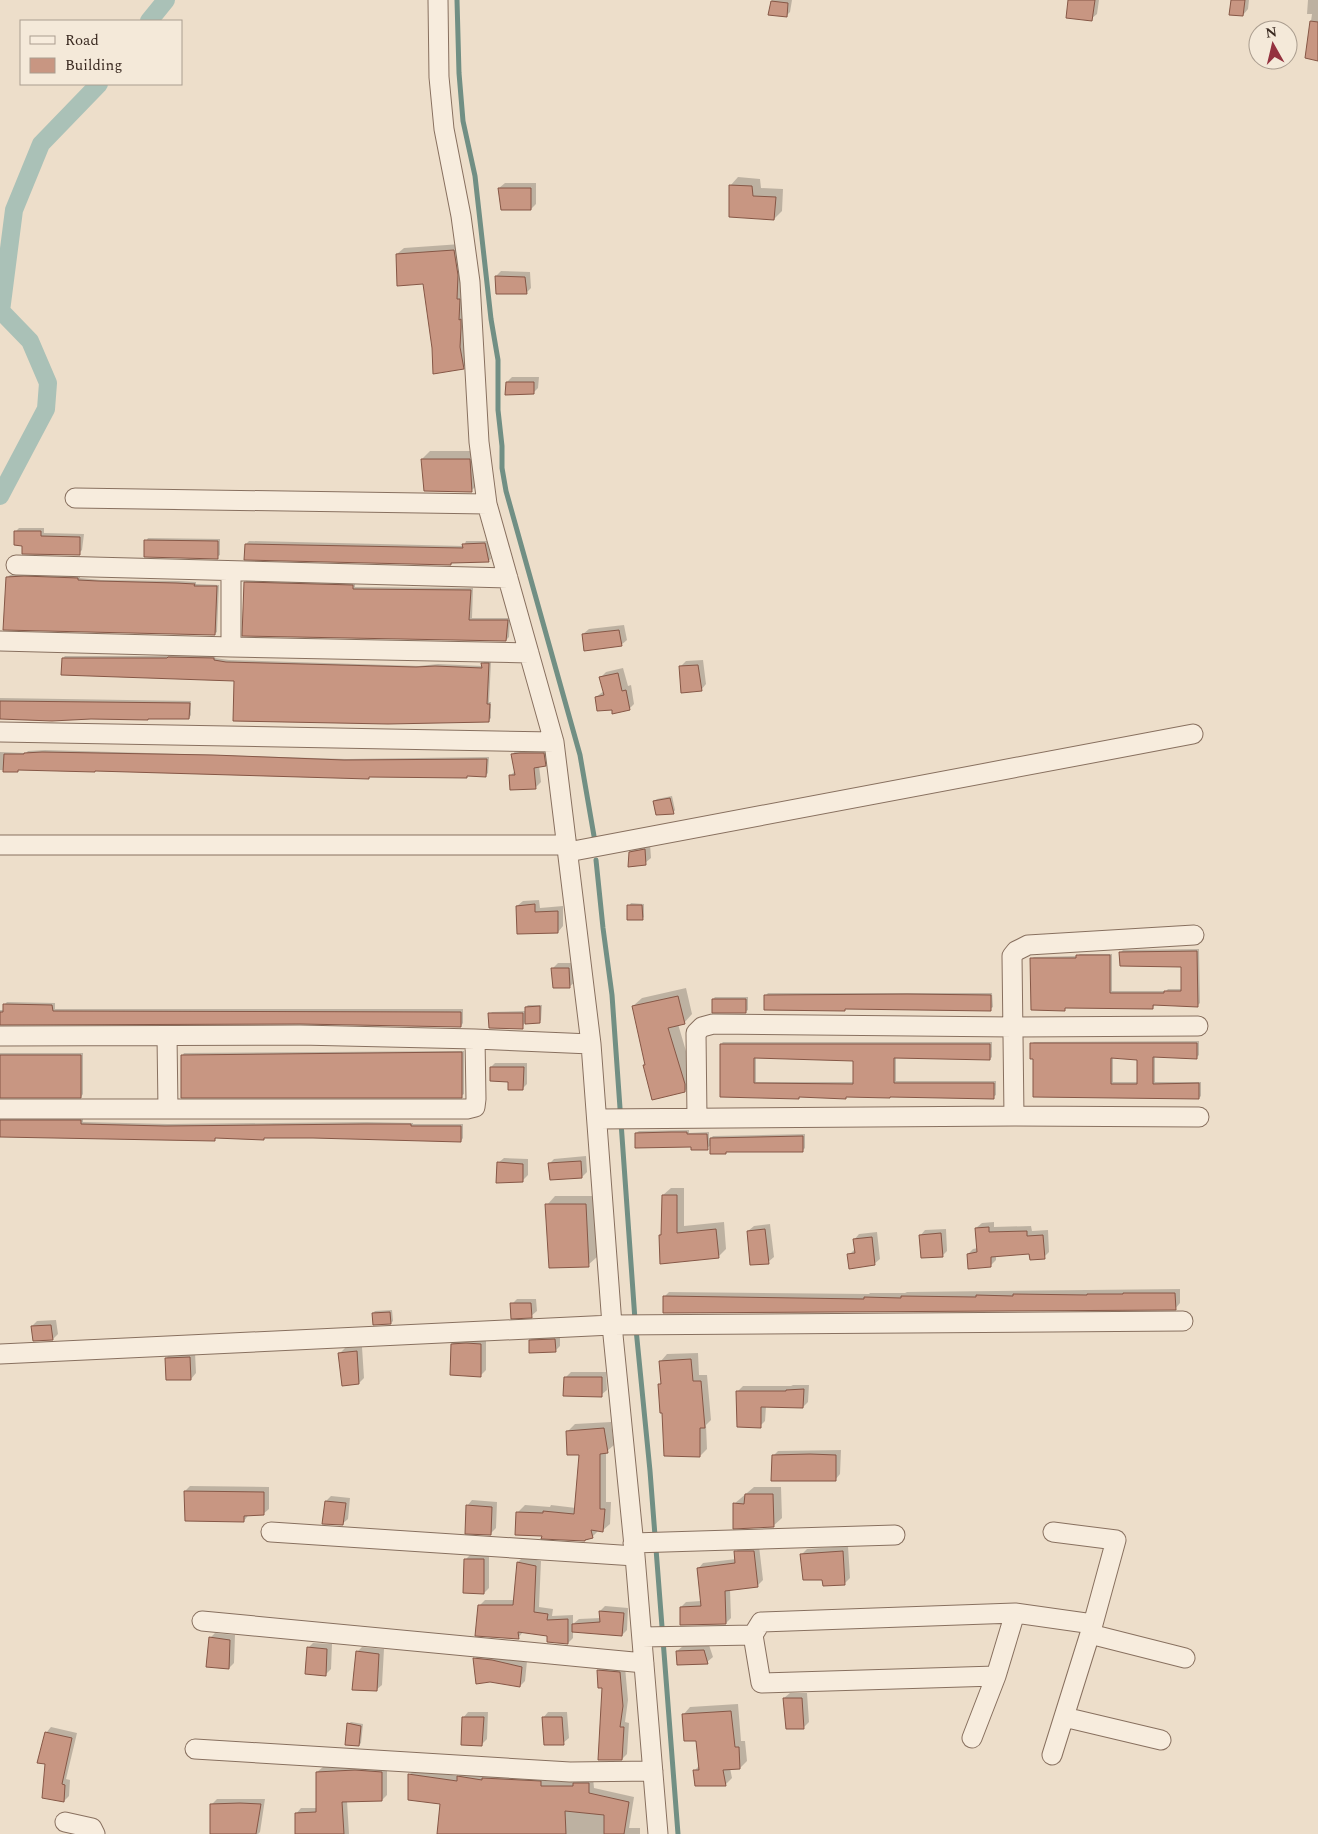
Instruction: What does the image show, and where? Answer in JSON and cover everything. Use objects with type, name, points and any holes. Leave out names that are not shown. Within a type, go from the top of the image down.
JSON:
[{"type":"street","points":[[438,0],[439,77],[444,129],[462,216],[470,282],[479,442],[487,504],[554,742],[591,1044],[603,1119],[617,1325],[647,1636],[644,1662],[658,1834]]},
{"type":"street","points":[[75,498],[487,504]]},
{"type":"street","points":[[16,565],[508,578]]},
{"type":"street","points":[[231,647],[232,572]]},
{"type":"street","points":[[0,641],[529,653]]},
{"type":"street","points":[[0,732],[554,742]]},
{"type":"street","points":[[0,845],[568,849],[1193,734]]},
{"type":"street","points":[[1014,1116],[1012,956],[1016,951],[1028,945],[1194,935]]},
{"type":"street","points":[[697,1118],[696,1033],[702,1027],[713,1024],[1013,1027],[1198,1026]]},
{"type":"street","points":[[0,1036],[300,1035],[475,1038],[591,1044]]},
{"type":"street","points":[[167,1036],[168,1109]]},
{"type":"street","points":[[0,1108],[467,1109],[475,1107],[476,1099],[475,1038]]},
{"type":"street","points":[[603,1119],[1014,1116],[1199,1117]]},
{"type":"street","points":[[0,1354],[648,1324],[1183,1321]]},
{"type":"street","points":[[270,1532],[637,1547],[667,1541],[894,1534]]},
{"type":"street","points":[[1052,1755],[1092,1629],[1116,1540],[1053,1532]]},
{"type":"street","points":[[972,1738],[996,1676],[1015,1613]]},
{"type":"street","points":[[996,1676],[761,1682],[753,1635],[761,1622],[1015,1613],[1092,1629],[1185,1658]]},
{"type":"street","points":[[202,1621],[644,1662]]},
{"type":"street","points":[[647,1636],[753,1635]]},
{"type":"street","points":[[1064,1717],[1160,1740]]},
{"type":"street","points":[[195,1749],[570,1772],[653,1771]]},
{"type":"street","points":[[65,1822],[92,1828],[95,1834]]},
{"type":"building","points":[[1068,0],[1095,0],[1092,21],[1066,18]]},
{"type":"building","points":[[1231,0],[1245,0],[1243,16],[1229,15]]},
{"type":"building","points":[[771,1],[788,3],[787,17],[768,15]]},
{"type":"building","points":[[1310,21],[1318,22],[1318,61],[1305,58]]},
{"type":"building","points":[[729,185],[752,186],[753,196],[776,197],[774,220],[729,217]]},
{"type":"building","points":[[498,188],[531,188],[531,210],[501,210]]},
{"type":"building","points":[[454,250],[458,275],[457,299],[460,299],[460,347],[464,369],[433,374],[432,348],[423,284],[397,286],[396,254]]},
{"type":"building","points":[[495,276],[525,277],[527,294],[496,294]]},
{"type":"building","points":[[506,382],[534,382],[534,394],[505,395]]},
{"type":"building","points":[[421,459],[470,459],[472,492],[424,491]]},
{"type":"building","points":[[14,531],[41,531],[41,536],[80,537],[80,555],[22,554],[22,546],[14,545]]},
{"type":"building","points":[[144,540],[218,541],[218,559],[144,557]]},
{"type":"building","points":[[485,543],[489,562],[451,563],[451,565],[244,560],[245,544],[463,548],[462,544]]},
{"type":"building","points":[[24,576],[217,586],[215,635],[3,630],[6,577]]},
{"type":"building","points":[[244,582],[353,585],[353,589],[471,590],[469,620],[508,620],[506,641],[242,636]]},
{"type":"building","points":[[619,630],[622,646],[584,651],[582,634]]},
{"type":"building","points":[[62,658],[214,658],[214,660],[226,662],[416,667],[482,668],[481,663],[489,663],[487,704],[490,704],[489,722],[388,724],[233,721],[234,681],[61,675]]},
{"type":"building","points":[[698,665],[702,691],[681,693],[679,666]]},
{"type":"building","points":[[618,673],[622,691],[626,690],[630,710],[612,714],[612,710],[597,711],[595,697],[604,695],[599,677]]},
{"type":"building","points":[[0,701],[190,703],[189,719],[52,721],[0,719]]},
{"type":"building","points":[[42,752],[213,755],[344,760],[487,759],[486,777],[467,776],[467,778],[369,777],[369,779],[95,771],[18,770],[18,772],[3,772],[4,754]]},
{"type":"building","points":[[544,753],[546,766],[534,768],[536,789],[510,790],[509,775],[515,775],[511,754]]},
{"type":"building","points":[[670,798],[674,814],[656,815],[653,801]]},
{"type":"building","points":[[645,849],[646,865],[628,867],[629,852]]},
{"type":"building","points":[[535,904],[535,912],[558,911],[558,933],[517,934],[516,906]]},
{"type":"building","points":[[627,905],[642,905],[643,920],[627,920]]},
{"type":"building","points":[[1197,951],[1198,1007],[1153,1005],[1153,1009],[1065,1008],[1065,1011],[1031,1010],[1030,958],[1076,958],[1076,955],[1110,955],[1110,993],[1164,993],[1164,991],[1181,991],[1181,967],[1120,966],[1119,952]]},
{"type":"building","points":[[551,968],[569,968],[570,988],[553,988]]},
{"type":"building","points":[[764,995],[991,995],[991,1011],[764,1010]]},
{"type":"building","points":[[678,996],[685,1024],[668,1028],[685,1084],[685,1092],[652,1100],[643,1065],[645,1065],[632,1006]]},
{"type":"building","points":[[712,999],[746,999],[746,1013],[712,1013]]},
{"type":"building","points":[[3,1004],[52,1005],[53,1011],[461,1012],[461,1027],[300,1024],[0,1025],[0,1012],[3,1012]]},
{"type":"building","points":[[540,1006],[540,1023],[525,1024],[525,1007]]},
{"type":"building","points":[[488,1013],[523,1013],[523,1029],[489,1028]]},
{"type":"building","points":[[1030,1043],[1197,1043],[1197,1059],[1153,1057],[1153,1084],[1199,1083],[1199,1099],[1033,1097],[1033,1059],[1030,1059]],"holes":[[[1111,1058],[1137,1060],[1137,1084],[1111,1084]]]},
{"type":"building","points":[[720,1044],[990,1044],[990,1060],[894,1058],[894,1083],[994,1083],[994,1099],[720,1097]],"holes":[[[754,1058],[853,1061],[853,1084],[754,1083]]]},
{"type":"building","points":[[462,1052],[462,1098],[181,1098],[181,1055]]},
{"type":"building","points":[[0,1055],[81,1055],[81,1098],[0,1098]]},
{"type":"building","points":[[490,1067],[524,1067],[523,1090],[508,1090],[508,1082],[490,1081]]},
{"type":"building","points":[[0,1120],[81,1120],[81,1124],[165,1126],[411,1124],[411,1126],[461,1126],[461,1142],[313,1138],[264,1138],[264,1140],[215,1138],[215,1141],[0,1137]]},
{"type":"building","points":[[687,1132],[687,1134],[707,1134],[708,1150],[691,1150],[691,1147],[635,1148],[635,1133]]},
{"type":"building","points":[[803,1136],[803,1152],[726,1152],[726,1154],[710,1154],[710,1138]]},
{"type":"building","points":[[581,1161],[582,1178],[550,1180],[548,1163]]},
{"type":"building","points":[[497,1162],[523,1164],[523,1182],[496,1183]]},
{"type":"building","points":[[662,1195],[677,1195],[677,1233],[716,1229],[719,1258],[660,1264],[659,1235],[661,1235]]},
{"type":"building","points":[[545,1204],[586,1204],[589,1267],[549,1268]]},
{"type":"building","points":[[989,1227],[989,1232],[1027,1231],[1027,1236],[1043,1235],[1045,1259],[1030,1260],[1029,1254],[991,1257],[991,1267],[968,1269],[967,1254],[977,1252],[975,1228]]},
{"type":"building","points":[[765,1229],[769,1264],[750,1265],[747,1231]]},
{"type":"building","points":[[941,1233],[943,1257],[921,1258],[919,1235]]},
{"type":"building","points":[[872,1237],[875,1265],[849,1269],[847,1254],[855,1253],[853,1239]]},
{"type":"building","points":[[1175,1293],[1176,1310],[663,1313],[663,1296],[864,1299],[864,1297],[901,1298],[901,1296],[976,1297],[976,1295],[1087,1295]]},
{"type":"building","points":[[510,1303],[531,1303],[532,1318],[511,1319]]},
{"type":"building","points":[[390,1312],[391,1324],[373,1325],[372,1313]]},
{"type":"building","points":[[51,1325],[53,1340],[33,1341],[31,1326]]},
{"type":"building","points":[[555,1339],[556,1352],[529,1353],[529,1340]]},
{"type":"building","points":[[451,1344],[481,1344],[481,1377],[450,1375]]},
{"type":"building","points":[[357,1351],[359,1384],[342,1386],[338,1353]]},
{"type":"building","points":[[190,1357],[191,1380],[166,1380],[165,1358]]},
{"type":"building","points":[[691,1359],[693,1381],[701,1381],[705,1428],[700,1428],[700,1457],[664,1456],[662,1413],[660,1413],[658,1384],[661,1384],[659,1361]]},
{"type":"building","points":[[564,1377],[602,1377],[602,1397],[563,1396]]},
{"type":"building","points":[[804,1389],[803,1408],[761,1407],[761,1428],[737,1427],[736,1391]]},
{"type":"building","points":[[604,1428],[608,1453],[600,1454],[600,1509],[605,1509],[603,1532],[591,1530],[593,1538],[585,1541],[541,1539],[542,1536],[515,1535],[516,1512],[543,1513],[543,1511],[574,1514],[579,1455],[567,1455],[566,1431]]},
{"type":"building","points":[[772,1455],[836,1455],[836,1481],[771,1481]]},
{"type":"building","points":[[184,1491],[264,1492],[264,1515],[244,1516],[244,1522],[185,1521]]},
{"type":"building","points":[[745,1494],[773,1494],[774,1527],[733,1529],[733,1503],[744,1504]]},
{"type":"building","points":[[325,1501],[346,1503],[343,1525],[322,1524]]},
{"type":"building","points":[[466,1505],[492,1507],[491,1535],[465,1534]]},
{"type":"building","points":[[734,1551],[754,1551],[758,1587],[725,1591],[726,1624],[680,1625],[680,1607],[701,1606],[697,1568],[735,1563]]},
{"type":"building","points":[[843,1551],[845,1585],[823,1586],[822,1580],[803,1580],[800,1554]]},
{"type":"building","points":[[464,1559],[484,1559],[484,1594],[463,1593]]},
{"type":"building","points":[[517,1562],[536,1566],[534,1612],[548,1614],[547,1620],[568,1619],[568,1644],[547,1642],[547,1636],[518,1632],[519,1639],[475,1636],[478,1605],[513,1605]]},
{"type":"building","points":[[599,1611],[624,1613],[622,1636],[572,1632],[572,1624],[600,1622]]},
{"type":"building","points":[[209,1637],[230,1640],[229,1669],[206,1667]]},
{"type":"building","points":[[307,1647],[327,1649],[326,1676],[305,1674]]},
{"type":"building","points":[[704,1650],[708,1664],[677,1665],[676,1651]]},
{"type":"building","points":[[356,1651],[379,1654],[377,1691],[352,1690]]},
{"type":"building","points":[[473,1658],[522,1667],[520,1687],[490,1682],[476,1684]]},
{"type":"building","points":[[597,1670],[620,1672],[623,1706],[620,1727],[624,1727],[622,1760],[598,1760],[602,1688],[598,1688]]},
{"type":"building","points":[[783,1698],[802,1698],[804,1729],[786,1729]]},
{"type":"building","points":[[731,1711],[735,1747],[739,1747],[740,1769],[723,1770],[726,1786],[695,1786],[693,1770],[699,1770],[696,1741],[684,1741],[682,1714]]},
{"type":"building","points":[[462,1717],[484,1717],[482,1746],[461,1745]]},
{"type":"building","points":[[542,1717],[562,1717],[564,1745],[544,1745]]},
{"type":"building","points":[[347,1723],[361,1726],[359,1746],[345,1745]]},
{"type":"building","points":[[45,1732],[72,1738],[62,1784],[65,1785],[64,1802],[42,1798],[45,1764],[37,1763]]},
{"type":"building","points":[[355,1770],[382,1772],[382,1801],[342,1802],[344,1834],[295,1834],[295,1813],[316,1812],[316,1772]]},
{"type":"building","points":[[408,1774],[457,1781],[457,1776],[482,1780],[482,1778],[541,1781],[541,1786],[573,1786],[573,1783],[589,1783],[589,1793],[629,1802],[624,1834],[604,1834],[604,1815],[565,1811],[566,1834],[437,1834],[440,1804],[408,1800]]},
{"type":"building","points":[[210,1804],[261,1804],[256,1834],[210,1834]]},
{"type":"waterway","points":[[150,20],[166,0]]},
{"type":"waterway","points":[[457,0],[459,73],[463,121],[475,176],[491,319],[498,360],[498,410],[502,446],[502,468],[506,491],[580,755],[594,836]]},
{"type":"waterway","points":[[0,496],[46,409],[48,383],[30,341],[1,311],[14,210],[41,144],[98,85]]},
{"type":"waterway","points":[[596,860],[612,995],[635,1320]]},
{"type":"waterway","points":[[636,1329],[650,1471],[678,1834]]}]
